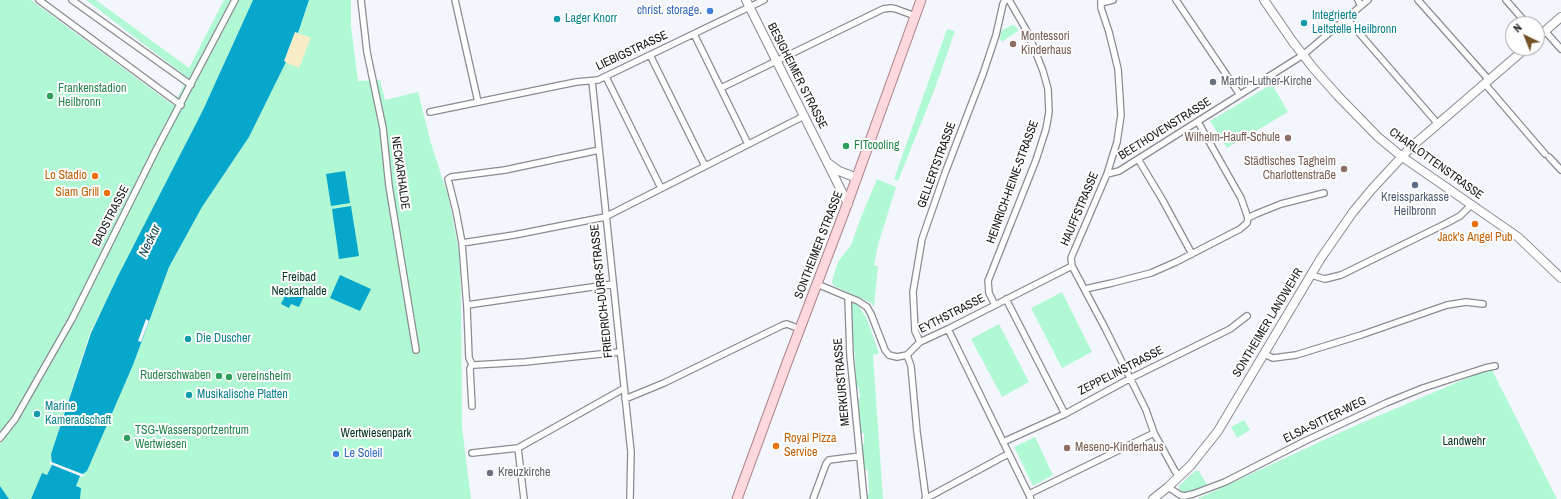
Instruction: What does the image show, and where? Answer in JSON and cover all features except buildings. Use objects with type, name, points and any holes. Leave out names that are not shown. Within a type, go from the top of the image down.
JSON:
[{"type":"main road","name":"SONTHEIMER STRASSE","points":[[738,499],[800,329],[848,204],[921,0]]},
{"type":"street","points":[[38,0],[180,105]]},
{"type":"street","points":[[72,0],[191,85]]},
{"type":"street","name":"BADSTRASSE","points":[[0,438],[15,419],[72,319],[180,105],[235,0]]},
{"type":"street","name":"NECKARHALDE","points":[[361,0],[367,52],[383,128],[389,186],[416,350]]},
{"type":"street","points":[[456,0],[478,102]]},
{"type":"street","name":"LIEBIGSTRASSE","points":[[430,112],[576,82],[592,82],[606,77],[694,34],[748,3],[764,0]]},
{"type":"street","name":"GELLERTSTRASSE","points":[[920,342],[915,331],[913,292],[922,239],[945,173],[988,61],[1005,0]]},
{"type":"street","name":"HEINRICH-HEINE-STRASSE","points":[[995,304],[989,293],[988,281],[1036,160],[1046,129],[1049,112],[1048,89],[1043,71],[1028,32],[1009,0]]},
{"type":"street","points":[[1101,2],[1113,0]]},
{"type":"street","points":[[1176,0],[1240,95]]},
{"type":"street","name":"CHARLOTTENSTRASSE","points":[[1264,0],[1302,55],[1338,96],[1378,137],[1471,205],[1518,236],[1561,278]]},
{"type":"street","points":[[1358,0],[1361,6]]},
{"type":"street","name":"BEETHOVENSTRASSE","points":[[1107,174],[1119,171],[1302,55],[1368,0]]},
{"type":"street","points":[[1418,0],[1561,170]]},
{"type":"street","points":[[1506,0],[1520,16]]},
{"type":"street","name":"HAUFFSTRASSE","points":[[1101,2],[1100,8],[1110,36],[1118,69],[1122,107],[1117,142],[1107,174],[1070,258],[1072,266],[1146,410],[1154,433],[1179,476]]},
{"type":"street","name":"BESIGHEIMER STRASSE","points":[[748,3],[848,204]]},
{"type":"street","points":[[721,88],[883,9],[896,9],[916,16]]},
{"type":"street","points":[[1561,17],[1545,31],[1561,49]]},
{"type":"street","points":[[1347,19],[1438,124]]},
{"type":"street","points":[[694,34],[748,144]]},
{"type":"street","points":[[650,56],[705,166]]},
{"type":"street","name":"SONTHEIMER LANDWEHR","points":[[1153,499],[1191,465],[1218,431],[1311,275],[1332,241],[1353,212],[1402,156],[1517,56]]},
{"type":"street","points":[[606,77],[660,188]]},
{"type":"street","name":"FRIEDRICH-DÜRR-STRASSE","points":[[592,82],[624,399],[631,452],[630,499]]},
{"type":"street","points":[[462,244],[605,217],[804,116]]},
{"type":"street","points":[[1085,289],[1112,284],[1151,273],[1240,229],[1247,222],[1248,218],[1241,198],[1198,122]]},
{"type":"street","points":[[472,406],[470,369],[472,364],[469,358],[467,305],[462,244],[448,179],[451,177],[505,170],[599,150]]},
{"type":"street","points":[[1138,159],[1192,254]]},
{"type":"street","points":[[828,163],[839,171],[857,178]]},
{"type":"street","points":[[1248,218],[1281,204],[1324,193]]},
{"type":"street","points":[[1311,275],[1325,279],[1342,275],[1460,216],[1471,205]]},
{"type":"street","name":"EYTHSTRASSE","points":[[907,355],[920,342],[1072,266]]},
{"type":"street","points":[[467,305],[613,284]]},
{"type":"street","points":[[817,284],[858,301],[869,310],[887,353],[897,357],[907,355],[911,366],[917,432],[926,499],[1008,454]]},
{"type":"street","name":"MERKURSTRASSE","points":[[848,297],[850,355],[864,499]]},
{"type":"street","points":[[1006,299],[1064,414]]},
{"type":"street","points":[[1264,354],[1273,358],[1301,354],[1447,305],[1466,302],[1483,304]]},
{"type":"street","name":"ZEPPELINSTRASSE","points":[[1003,442],[1064,414],[1129,379],[1230,329],[1247,316]]},
{"type":"street","points":[[624,399],[664,383],[783,324],[800,329]]},
{"type":"street","points":[[948,329],[1008,454],[1030,496],[1154,433]]},
{"type":"street","points":[[472,364],[525,362],[620,352]]},
{"type":"street","name":"ELSA-SITTER-WEG","points":[[1168,487],[1174,492],[1184,496],[1203,491],[1225,482],[1305,441],[1386,403],[1423,388],[1484,368],[1495,366]]},
{"type":"street","points":[[472,453],[518,448],[624,390]]},
{"type":"street","points":[[518,448],[524,499]]},
{"type":"street","points":[[813,499],[826,464],[829,460],[860,456]]},
{"type":"green space","points":[[0,0],[31,0],[173,105],[188,78],[86,0],[96,0],[189,68],[224,0],[253,0],[203,110],[90,333],[51,454],[52,465],[47,475],[42,474],[31,499],[9,499],[0,486]]},
{"type":"green space","points":[[309,0],[351,0],[351,26],[358,81],[380,80],[385,100],[418,92],[431,143],[449,199],[459,252],[461,294],[462,427],[471,499],[80,499],[80,494],[76,486],[80,476],[87,471],[133,365],[169,267],[202,207],[249,137],[286,62],[299,67],[310,38],[298,33]]},
{"type":"green space","points":[[1012,25],[1019,30],[1002,42],[1000,39],[1001,31]]},
{"type":"green space","points":[[947,29],[955,31],[934,91],[898,181],[894,179]]},
{"type":"green space","points":[[1272,84],[1288,112],[1227,148],[1210,121]]},
{"type":"green space","points":[[877,179],[896,187],[878,245],[874,265],[878,266],[874,307],[871,303],[834,286],[832,281],[838,262],[851,245]]},
{"type":"green space","points":[[1062,292],[1092,352],[1062,368],[1031,308]]},
{"type":"green space","points":[[852,303],[857,304],[866,317],[879,353],[873,355],[883,499],[867,499],[866,495],[869,494],[868,470],[864,470],[861,445],[864,444],[864,433],[860,433],[856,399],[860,399],[859,388],[856,387],[855,357],[849,308]]},
{"type":"green space","points":[[999,324],[1029,382],[1002,397],[971,339]]},
{"type":"green space","name":"Landwehr","points":[[1491,368],[1557,499],[1197,499],[1352,427]]},
{"type":"green space","points":[[1244,420],[1250,430],[1237,438],[1231,427]]},
{"type":"green space","points":[[1035,437],[1053,475],[1033,486],[1014,447]]},
{"type":"green space","points":[[1195,471],[1199,471],[1207,485],[1192,491],[1179,491],[1179,486]]},
{"type":"sand","points":[[295,32],[311,38],[299,68],[284,62]]},
{"type":"water","name":"Neckar","points":[[253,0],[309,0],[298,33],[295,32],[284,61],[286,62],[249,137],[202,207],[169,267],[133,365],[87,471],[80,476],[76,486],[81,488],[80,499],[31,499],[42,473],[47,475],[52,465],[51,454],[91,333],[118,276],[203,110]]},
{"type":"water","points":[[345,171],[350,203],[331,206],[326,174]]},
{"type":"water","points":[[351,206],[359,256],[339,259],[332,209]]},
{"type":"water","points":[[340,275],[371,289],[360,311],[330,298]]},
{"type":"water","points":[[293,291],[304,296],[299,307],[291,304],[289,308],[281,304],[285,296],[289,298]]},
{"type":"water","points":[[0,486],[9,499],[0,499]]},
{"type":"pier","points":[[146,319],[149,321],[141,342],[138,341]]},
{"type":"pier","points":[[49,461],[85,475],[82,477],[50,464]]},
{"type":"place","name":"christ. storage.","points":[[710,11]]},
{"type":"place","name":"Lager Knorr","points":[[557,19]]},
{"type":"place","name":"Integrierte Leitstelle Heilbronn","points":[[1304,23]]},
{"type":"place","name":"Montessori Kinderhaus","points":[[1013,44]]},
{"type":"place","name":"Martin-Luther-Kirche","points":[[1213,82]]},
{"type":"place","name":"Frankenstadion Heilbronn","points":[[50,96]]},
{"type":"place","name":"Wilhelm-Hauff-Schule","points":[[1288,138]]},
{"type":"place","name":"FITcooling","points":[[846,146]]},
{"type":"place","name":"Städtisches Tagheim Charlottenstraße","points":[[1344,169]]},
{"type":"place","name":"Lo Stadio","points":[[95,176]]},
{"type":"place","name":"Kreissparkasse Heilbronn","points":[[1415,185]]},
{"type":"place","name":"Siam Grill","points":[[107,193]]},
{"type":"place","name":"Jack's Angel Pub","points":[[1475,224]]},
{"type":"place","name":"Die Duscher","points":[[188,339]]},
{"type":"place","name":"Ruderschwaben","points":[[219,376]]},
{"type":"place","name":"vereinsheim","points":[[229,377]]},
{"type":"place","name":"Musikalische Platten","points":[[189,395]]},
{"type":"place","name":"Marine Kameradschaft","points":[[37,414]]},
{"type":"place","name":"TSG-Wassersportzentrum Wertwiesen","points":[[127,438]]},
{"type":"place","name":"Royal Pizza Service","points":[[776,446]]},
{"type":"place","name":"Meseno-Kinderhaus","points":[[1067,448]]},
{"type":"place","name":"Le Soleil","points":[[336,454]]},
{"type":"place","name":"Kreuzkirche","points":[[490,473]]},
{"type":"park label","name":"Freibad Neckarhalde","points":[[299,285]]},
{"type":"park label","name":"Wertwiesenpark","points":[[376,434]]}]
